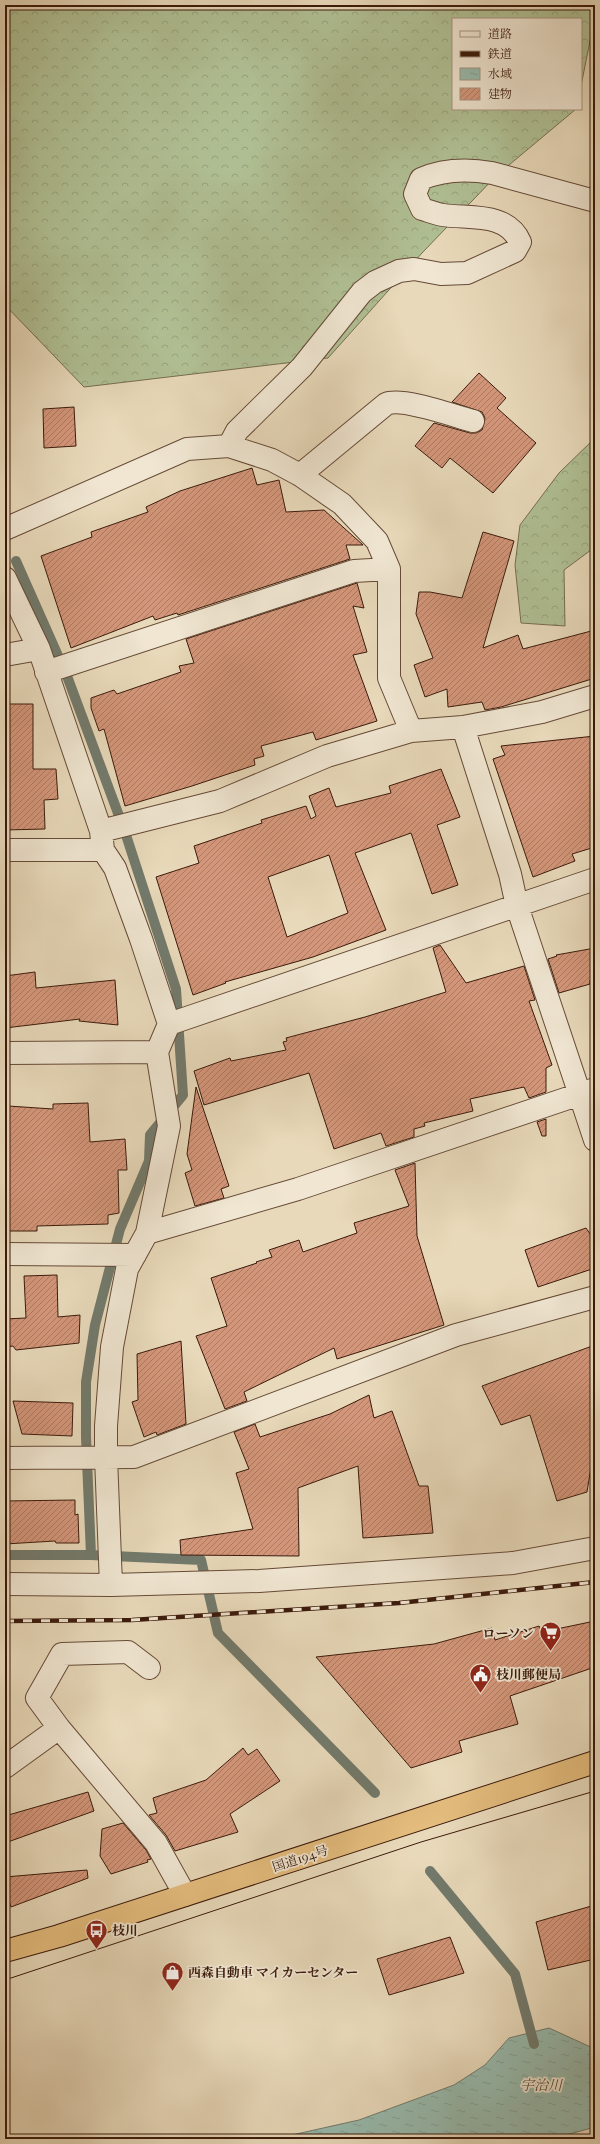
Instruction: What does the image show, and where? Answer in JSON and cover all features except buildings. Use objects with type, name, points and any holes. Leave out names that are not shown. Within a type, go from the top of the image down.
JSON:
[{"type":"highway","name":"国道194号","points":[[5,1951],[185,1895],[595,1762]]},
{"type":"street","points":[[229,446],[237,431],[302,367],[362,292],[375,282],[399,271],[414,269],[441,274],[467,273],[516,250],[520,242],[515,231],[497,221],[482,218],[442,215],[422,209],[415,194],[422,179],[435,173],[475,170],[492,173],[595,201]]},
{"type":"street","points":[[300,475],[386,404],[392,401],[473,421]]},
{"type":"street","points":[[5,529],[187,449],[229,446],[272,460],[300,475],[342,504],[377,540],[389,569],[389,678],[411,731]]},
{"type":"street","points":[[46,672],[354,571],[389,569]]},
{"type":"street","points":[[5,578],[39,649],[102,841],[115,868],[169,1024],[156,1052],[169,1126],[147,1234],[127,1269],[112,1347],[106,1426],[111,1577]]},
{"type":"street","points":[[5,655],[39,649]]},
{"type":"street","points":[[5,850],[102,841],[220,801],[327,756],[411,731],[463,727],[542,712],[595,696]]},
{"type":"street","points":[[463,727],[510,874],[517,906],[587,1092],[595,1140]]},
{"type":"street","points":[[169,1024],[595,879]]},
{"type":"street","points":[[5,1052],[156,1052]]},
{"type":"street","points":[[147,1234],[298,1189],[587,1092]]},
{"type":"street","points":[[5,1254],[135,1255]]},
{"type":"street","points":[[5,1458],[134,1457],[456,1335],[595,1297]]},
{"type":"street","points":[[5,1584],[111,1577],[192,1583],[259,1581],[514,1563],[595,1548]]},
{"type":"street","points":[[149,1668],[128,1652],[62,1654],[37,1698],[59,1728],[156,1843],[185,1895]]},
{"type":"street","points":[[5,1767],[59,1728]]},
{"type":"green space","points":[[5,5],[595,5],[595,16],[582,81],[582,18],[452,18],[452,110],[575,110],[497,175],[422,253],[328,358],[84,387],[5,305]]},
{"type":"green space","points":[[595,438],[595,547],[564,570],[565,626],[521,623],[515,565],[520,525],[559,473]]},
{"type":"water","name":"宇治川","points":[[549,2028],[595,2049],[595,2127],[552,2139],[274,2139],[359,2120],[454,2085],[485,2065],[509,2038]]},
{"type":"waterway","points":[[16,561],[67,676],[125,832],[176,989],[183,1095],[150,1135],[149,1161],[120,1229],[95,1325],[86,1382],[86,1437],[91,1555]]},
{"type":"waterway","points":[[5,1555],[91,1555],[201,1560],[218,1633],[375,1793]]},
{"type":"waterway","points":[[430,1871],[515,1974],[534,2044]]},
{"type":"tram line","points":[[5,1980],[421,1842],[595,1791]]},
{"type":"railway","points":[[5,1621],[132,1620],[399,1603],[595,1582]]},
{"type":"place","name":"ローソン","points":[[550,1652]]},
{"type":"place","name":"枝川郵便局","points":[[481,1694]]},
{"type":"place","name":"枝川","points":[[97,1950]]},
{"type":"place","name":"西森自動車 マイカーセンター","points":[[172,1992]]}]
